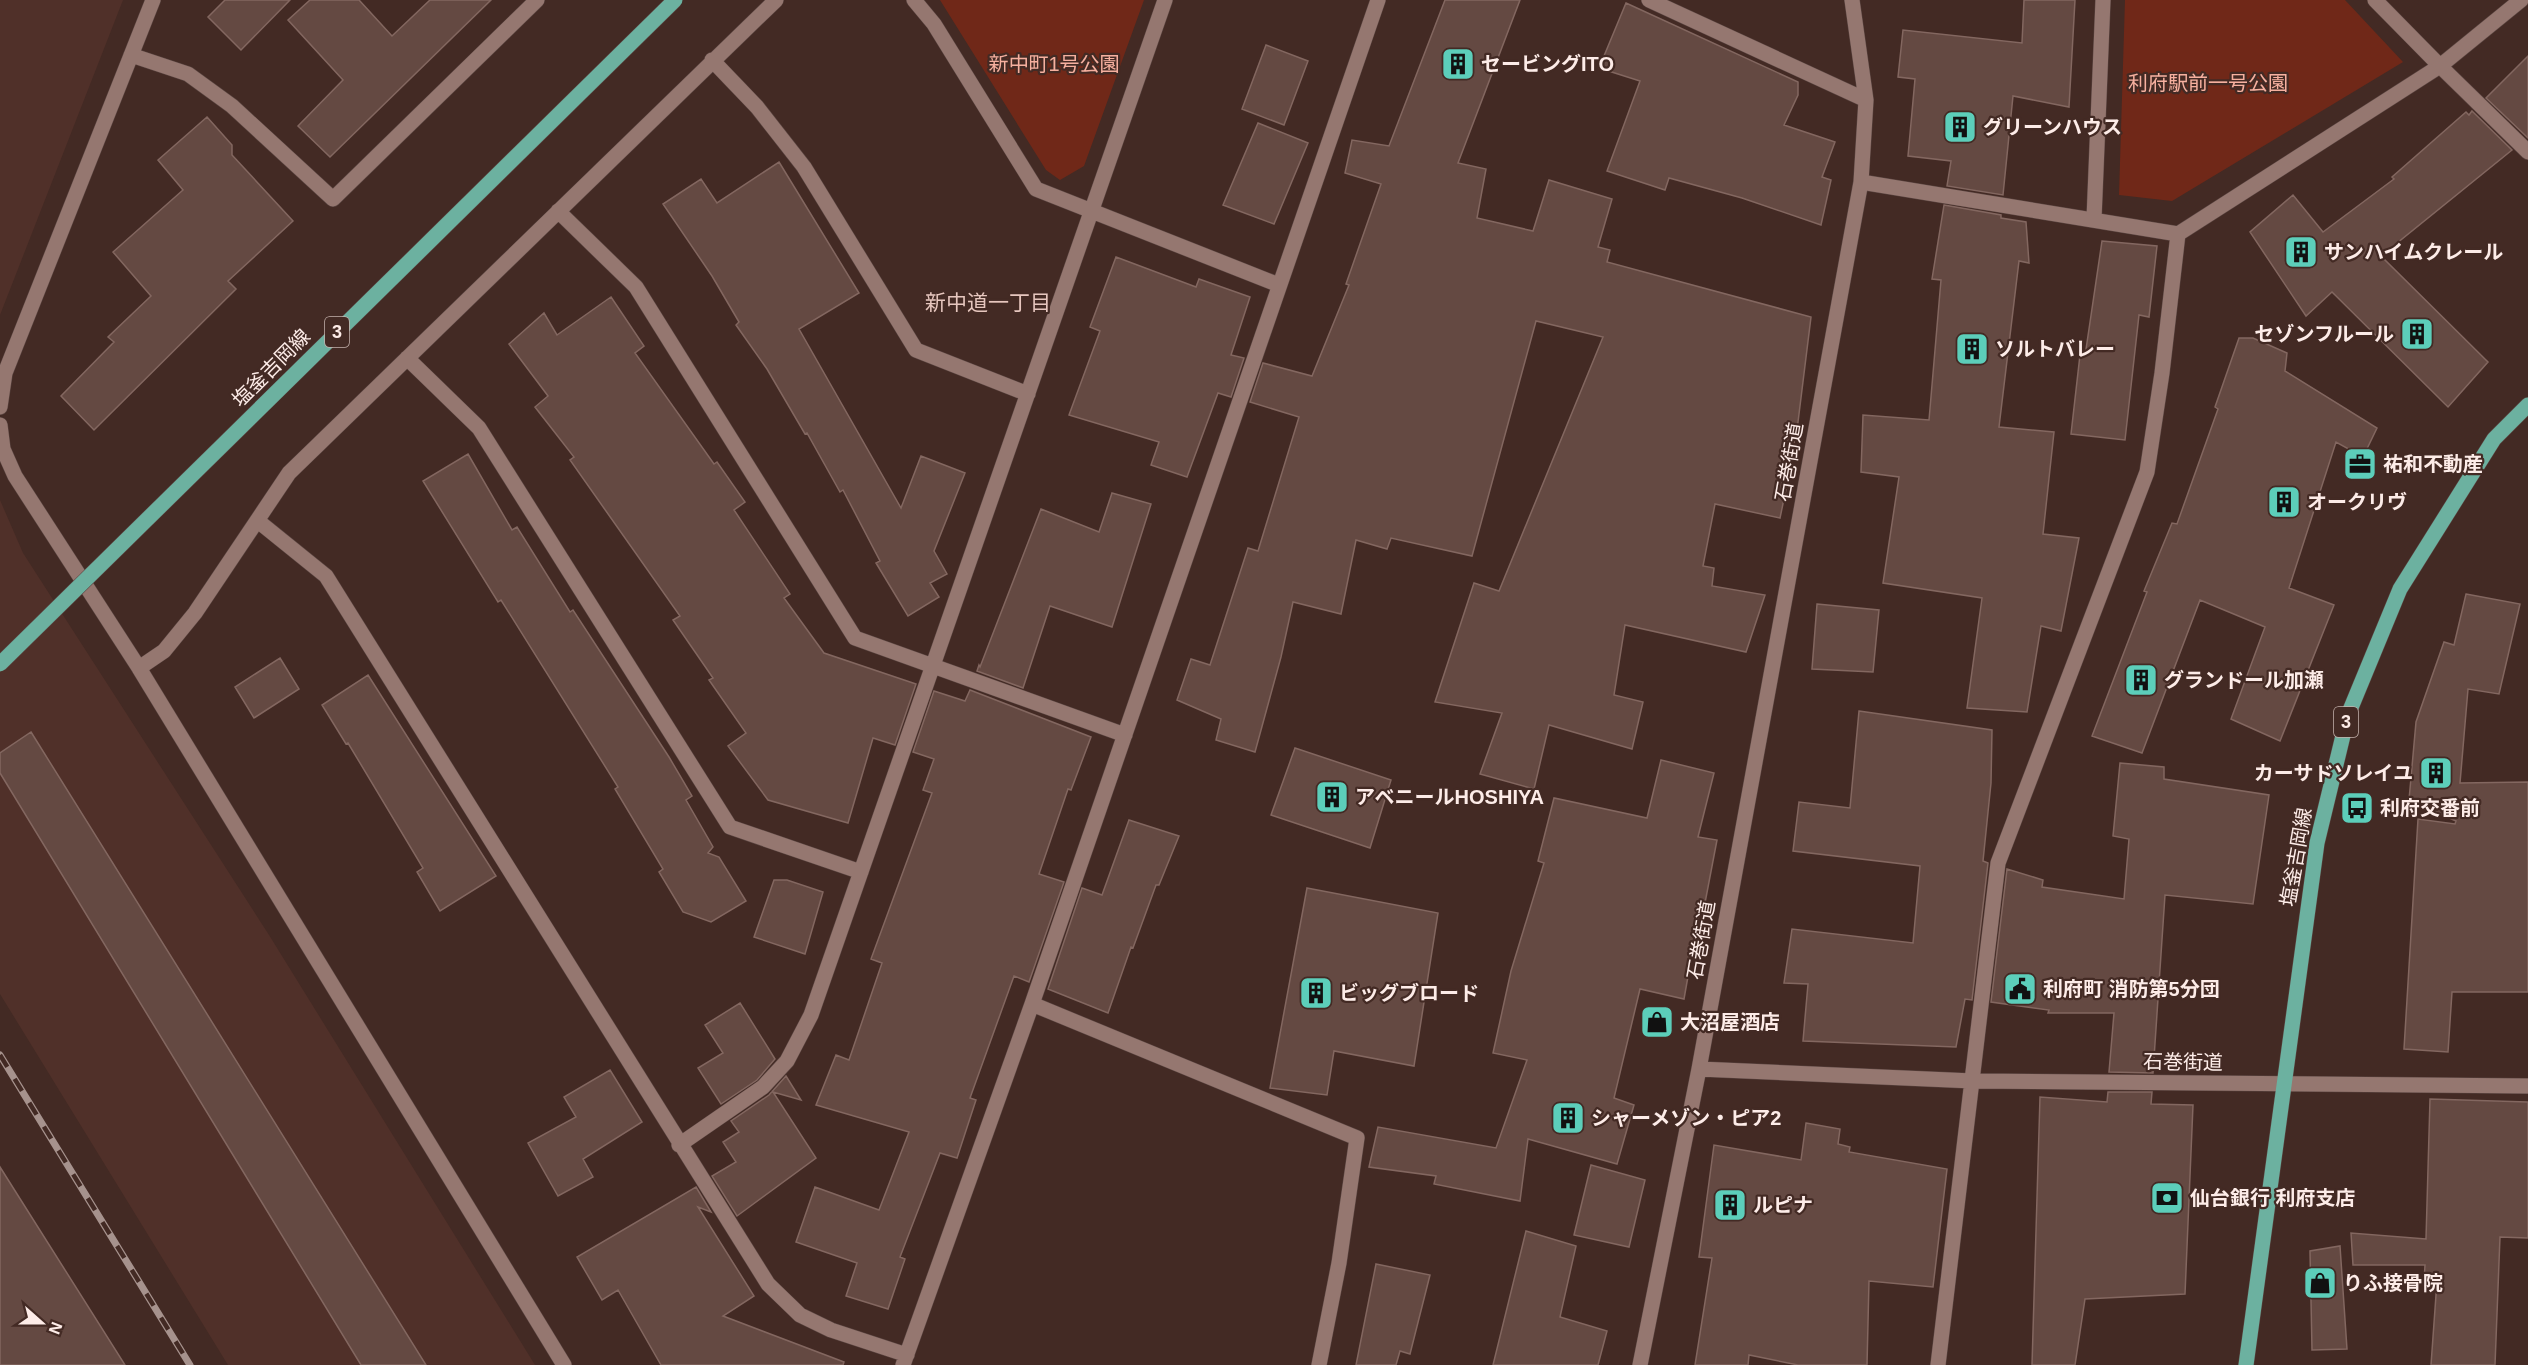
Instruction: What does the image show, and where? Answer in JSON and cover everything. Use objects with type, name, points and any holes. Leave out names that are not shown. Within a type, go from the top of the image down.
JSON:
[{"type":"main road","name":"塩釜吉岡線","points":[[0,664],[675,0]]},
{"type":"main road","name":"塩釜吉岡線","points":[[2246,1365],[2317,843],[2348,715],[2400,590],[2494,439],[2528,405]]},
{"type":"street","points":[[0,407],[5,373],[153,0]]},
{"type":"street","points":[[131,54],[188,74],[232,106],[333,199],[537,0]]},
{"type":"street","points":[[139,668],[164,651],[195,613],[289,473],[776,0]]},
{"type":"street","points":[[914,0],[934,24],[1036,189],[1279,285]]},
{"type":"street","points":[[679,1145],[763,1087],[787,1061],[811,1016],[1165,0]]},
{"type":"street","points":[[258,521],[326,576],[679,1145],[768,1284],[800,1315],[905,1360],[1032,1004],[1378,0]]},
{"type":"street","points":[[1649,0],[1866,100]]},
{"type":"street","name":"石巻街道","points":[[1852,0],[1866,100],[1861,182],[1699,1069],[1973,1081],[2528,1086]]},
{"type":"street","points":[[2094,219],[2103,0]]},
{"type":"street","points":[[2375,0],[2528,152]]},
{"type":"street","points":[[1861,182],[2178,234],[2440,66],[2521,0]]},
{"type":"street","points":[[712,60],[757,107],[804,167],[916,350],[1028,394]]},
{"type":"street","points":[[558,211],[636,287],[855,638],[1125,735]]},
{"type":"street","points":[[1938,1365],[1998,863],[2147,472],[2162,373],[2178,234]]},
{"type":"street","points":[[407,358],[479,428],[730,827],[861,872]]},
{"type":"street","points":[[0,425],[3,449],[15,476],[139,668],[564,1365]]},
{"type":"street","points":[[1032,1004],[1357,1138],[1339,1263],[1319,1365]]},
{"type":"street","points":[[1641,1365],[1699,1069]]},
{"type":"shaded area","points":[[0,0],[123,0],[0,315]]},
{"type":"shaded area","points":[[0,500],[23,553],[269,935],[535,1365],[228,1365],[0,994]]},
{"type":"green space","name":"新中町1号公園","points":[[940,0],[1144,0],[1084,166],[1060,180],[1046,170]]},
{"type":"green space","name":"利府駅前一号公園","points":[[2125,0],[2345,0],[2403,62],[2172,201],[2119,195]]},
{"type":"building","points":[[225,0],[290,0],[241,50],[208,17]]},
{"type":"building","points":[[310,0],[359,0],[392,36],[430,0],[491,0],[330,157],[298,126],[343,80],[288,20]]},
{"type":"building","points":[[1445,0],[1520,0],[1458,163],[1486,169],[1477,218],[1533,231],[1549,180],[1612,199],[1598,247],[1610,250],[1607,262],[1811,317],[1797,430],[1786,475],[1789,475],[1780,518],[1715,504],[1703,566],[1714,568],[1712,586],[1765,595],[1746,652],[1625,625],[1614,695],[1643,702],[1632,749],[1549,725],[1534,789],[1480,774],[1502,713],[1435,702],[1474,583],[1499,591],[1603,337],[1536,321],[1472,556],[1391,538],[1387,549],[1356,540],[1341,614],[1293,602],[1281,657],[1255,752],[1216,740],[1221,719],[1177,700],[1191,659],[1210,665],[1248,548],[1258,551],[1299,417],[1250,402],[1263,363],[1312,376],[1349,285],[1346,284],[1381,184],[1345,173],[1352,140],[1389,146]]},
{"type":"building","points":[[2024,0],[2075,0],[2069,107],[2013,96],[2003,195],[1947,186],[1951,161],[1908,156],[1915,79],[1898,77],[1903,30],[2022,43]]},
{"type":"building","points":[[1626,3],[1798,82],[1798,95],[1784,125],[1835,142],[1822,177],[1831,180],[1821,225],[1742,198],[1669,178],[1665,190],[1607,171],[1640,81],[1599,68]]},
{"type":"building","points":[[1266,45],[1308,61],[1284,125],[1242,109]]},
{"type":"building","points":[[2528,56],[2528,138],[2486,98]]},
{"type":"building","points":[[2472,111],[2512,150],[2381,256],[2488,362],[2448,407],[2332,292],[2306,316],[2250,232],[2293,195],[2323,232],[2394,179],[2392,177],[2466,112],[2469,115]]},
{"type":"building","points":[[207,117],[232,145],[232,155],[293,221],[228,281],[236,289],[94,430],[61,396],[114,342],[108,337],[151,296],[113,252],[183,190],[158,160]]},
{"type":"building","points":[[1258,123],[1308,143],[1274,224],[1223,205]]},
{"type":"building","points":[[779,162],[859,293],[799,329],[901,508],[921,456],[965,473],[934,551],[947,574],[930,583],[939,597],[908,616],[876,563],[880,561],[843,490],[840,492],[807,433],[805,434],[767,369],[736,325],[739,322],[712,276],[663,204],[701,179],[717,203]]},
{"type":"building","points":[[1944,205],[2026,222],[2029,263],[2019,261],[1999,427],[2054,432],[2043,534],[2079,538],[2061,631],[2041,626],[2027,712],[1967,708],[1982,598],[1883,583],[1899,477],[1861,472],[1863,415],[1929,420],[1941,280],[1932,279]]},
{"type":"building","points":[[2102,241],[2157,246],[2149,317],[2139,315],[2125,440],[2071,434],[2080,355],[2085,356]]},
{"type":"building","points":[[1116,257],[1196,287],[1199,279],[1250,297],[1231,355],[1244,358],[1231,397],[1218,393],[1187,477],[1151,465],[1159,442],[1069,415],[1100,331],[1090,327]]},
{"type":"building","points":[[611,297],[644,346],[635,353],[714,464],[717,462],[745,502],[734,510],[790,594],[784,598],[824,653],[916,684],[895,745],[873,738],[848,823],[768,800],[728,746],[746,733],[709,680],[713,678],[673,620],[680,616],[570,460],[574,457],[535,407],[548,396],[509,344],[544,313],[557,335]]},
{"type":"building","points":[[2239,338],[2253,338],[2287,353],[2285,371],[2377,428],[2363,457],[2336,442],[2289,588],[2334,605],[2280,741],[2231,719],[2265,627],[2200,600],[2142,753],[2092,736],[2147,592],[2144,591],[2172,523],[2177,524],[2218,409],[2215,407]]},
{"type":"building","points":[[468,454],[512,530],[517,527],[570,612],[573,610],[669,757],[692,796],[686,800],[713,847],[708,853],[719,857],[746,901],[711,922],[683,912],[659,872],[663,869],[615,789],[618,787],[501,600],[498,602],[423,481]]},
{"type":"building","points":[[1112,493],[1151,504],[1112,627],[1050,606],[1023,688],[977,671],[1041,509],[1099,532]]},
{"type":"building","points":[[2466,594],[2520,604],[2499,694],[2468,689],[2460,783],[2528,782],[2528,992],[2452,992],[2448,1052],[2404,1049],[2418,819],[2455,824],[2456,821],[2409,800],[2416,722],[2444,642],[2454,645]]},
{"type":"building","points":[[1817,604],[1879,610],[1873,672],[1812,669]]},
{"type":"building","points":[[280,658],[299,689],[254,718],[235,687]]},
{"type":"building","points":[[368,675],[496,876],[440,911],[417,872],[423,868],[348,743],[346,744],[322,705]]},
{"type":"building","points":[[970,690],[1091,737],[1071,790],[1068,789],[1039,874],[1064,882],[1029,982],[1014,976],[970,1098],[976,1100],[957,1158],[940,1153],[900,1257],[905,1259],[888,1309],[846,1296],[857,1263],[796,1242],[815,1187],[879,1210],[909,1132],[816,1105],[836,1055],[849,1060],[882,963],[871,959],[932,793],[923,790],[934,759],[913,752],[934,691],[965,701]]},
{"type":"building","points":[[1859,711],[1992,730],[1991,783],[1983,861],[1988,863],[1972,1000],[1965,999],[1956,1047],[1803,1041],[1808,984],[1784,983],[1792,929],[1913,943],[1920,866],[1793,851],[1799,802],[1850,808]]},
{"type":"building","points":[[31,732],[426,1365],[361,1365],[0,773],[0,753]]},
{"type":"building","name":"アベニールHOSHIYA","points":[[1295,748],[1391,780],[1370,848],[1271,815]]},
{"type":"building","points":[[1661,760],[1714,773],[1698,837],[1717,840],[1705,903],[1701,903],[1684,999],[1640,989],[1614,1098],[1634,1105],[1617,1164],[1528,1139],[1520,1201],[1434,1184],[1436,1176],[1369,1167],[1378,1127],[1496,1148],[1527,1060],[1493,1053],[1511,971],[1544,863],[1538,861],[1554,798],[1647,818]]},
{"type":"building","points":[[2120,763],[2164,767],[2164,779],[2269,795],[2253,904],[2165,895],[2153,1073],[2109,1072],[2114,1013],[2048,1013],[2049,1010],[1991,1002],[2007,869],[2043,880],[2042,887],[2124,899],[2129,839],[2113,836]]},
{"type":"building","points":[[1129,820],[1179,836],[1159,885],[1156,885],[1133,948],[1131,947],[1108,1013],[1048,989],[1082,888],[1102,895]]},
{"type":"building","points":[[774,880],[787,880],[823,892],[805,954],[754,937]]},
{"type":"building","points":[[1307,888],[1438,913],[1414,1066],[1334,1051],[1327,1095],[1270,1088]]},
{"type":"building","points":[[740,1003],[775,1059],[757,1080],[721,1104],[698,1068],[723,1053],[705,1025]]},
{"type":"building","points":[[610,1070],[642,1122],[583,1159],[593,1177],[558,1196],[528,1143],[576,1117],[564,1097]]},
{"type":"building","points":[[786,1076],[801,1100],[773,1092],[816,1158],[737,1216],[712,1176],[736,1162],[723,1142],[739,1132],[731,1121],[769,1095]]},
{"type":"building","points":[[2108,1092],[2152,1092],[2151,1104],[2193,1105],[2185,1294],[2085,1299],[2075,1365],[2032,1365],[2040,1097],[2107,1102]]},
{"type":"building","points":[[2430,1099],[2528,1102],[2528,1238],[2500,1237],[2495,1365],[2431,1365],[2437,1281],[2424,1282],[2425,1265],[2353,1265],[2351,1233],[2426,1239]]},
{"type":"building","points":[[1806,1123],[1840,1129],[1838,1144],[1850,1147],[1849,1152],[1947,1169],[1933,1287],[1869,1281],[1867,1365],[1798,1365],[1749,1355],[1748,1365],[1695,1365],[1712,1258],[1699,1257],[1714,1145],[1801,1160]]},
{"type":"building","points":[[1591,1165],[1645,1180],[1629,1247],[1574,1235]]},
{"type":"building","points":[[0,1167],[125,1365],[0,1365]]},
{"type":"building","points":[[696,1187],[711,1212],[698,1207],[754,1296],[723,1316],[844,1362],[843,1365],[661,1365],[618,1290],[602,1300],[577,1257]]},
{"type":"building","points":[[1526,1231],[1576,1246],[1560,1317],[1607,1331],[1598,1365],[1493,1365]]},
{"type":"building","points":[[2340,1246],[2347,1349],[2312,1350],[2310,1251]]},
{"type":"building","points":[[1376,1264],[1430,1275],[1410,1354],[1400,1351],[1396,1365],[1356,1365]]},
{"type":"railway","points":[[0,1055],[190,1365]]},
{"type":"place","name":"セービングITO","points":[[1458,64]]},
{"type":"place","name":"グリーンハウス","points":[[1960,127]]},
{"type":"place","name":"サンハイムクレール","points":[[2301,252]]},
{"type":"place","name":"セゾンフルール","points":[[2417,334]]},
{"type":"place","name":"ソルトバレー","points":[[1972,349]]},
{"type":"place","name":"祐和不動産","points":[[2360,464]]},
{"type":"place","name":"オークリヴ","points":[[2284,502]]},
{"type":"place","name":"グランドール加瀬","points":[[2141,680]]},
{"type":"place","name":"カーサドソレイユ","points":[[2436,773]]},
{"type":"place","name":"アベニールHOSHIYA","points":[[1332,797]]},
{"type":"place","name":"利府交番前","points":[[2357,808]]},
{"type":"place","name":"利府町 消防第5分団","points":[[2020,989]]},
{"type":"place","name":"ビッグブロード","points":[[1316,993]]},
{"type":"place","name":"大沼屋酒店","points":[[1657,1022]]},
{"type":"place","name":"シャーメゾン・ピア2","points":[[1568,1118]]},
{"type":"place","name":"仙台銀行 利府支店","points":[[2167,1198]]},
{"type":"place","name":"ルピナ","points":[[1730,1205]]},
{"type":"place","name":"りふ接骨院","points":[[2320,1283]]},
{"type":"district","name":"新中道一丁目","points":[[988,302]]}]
